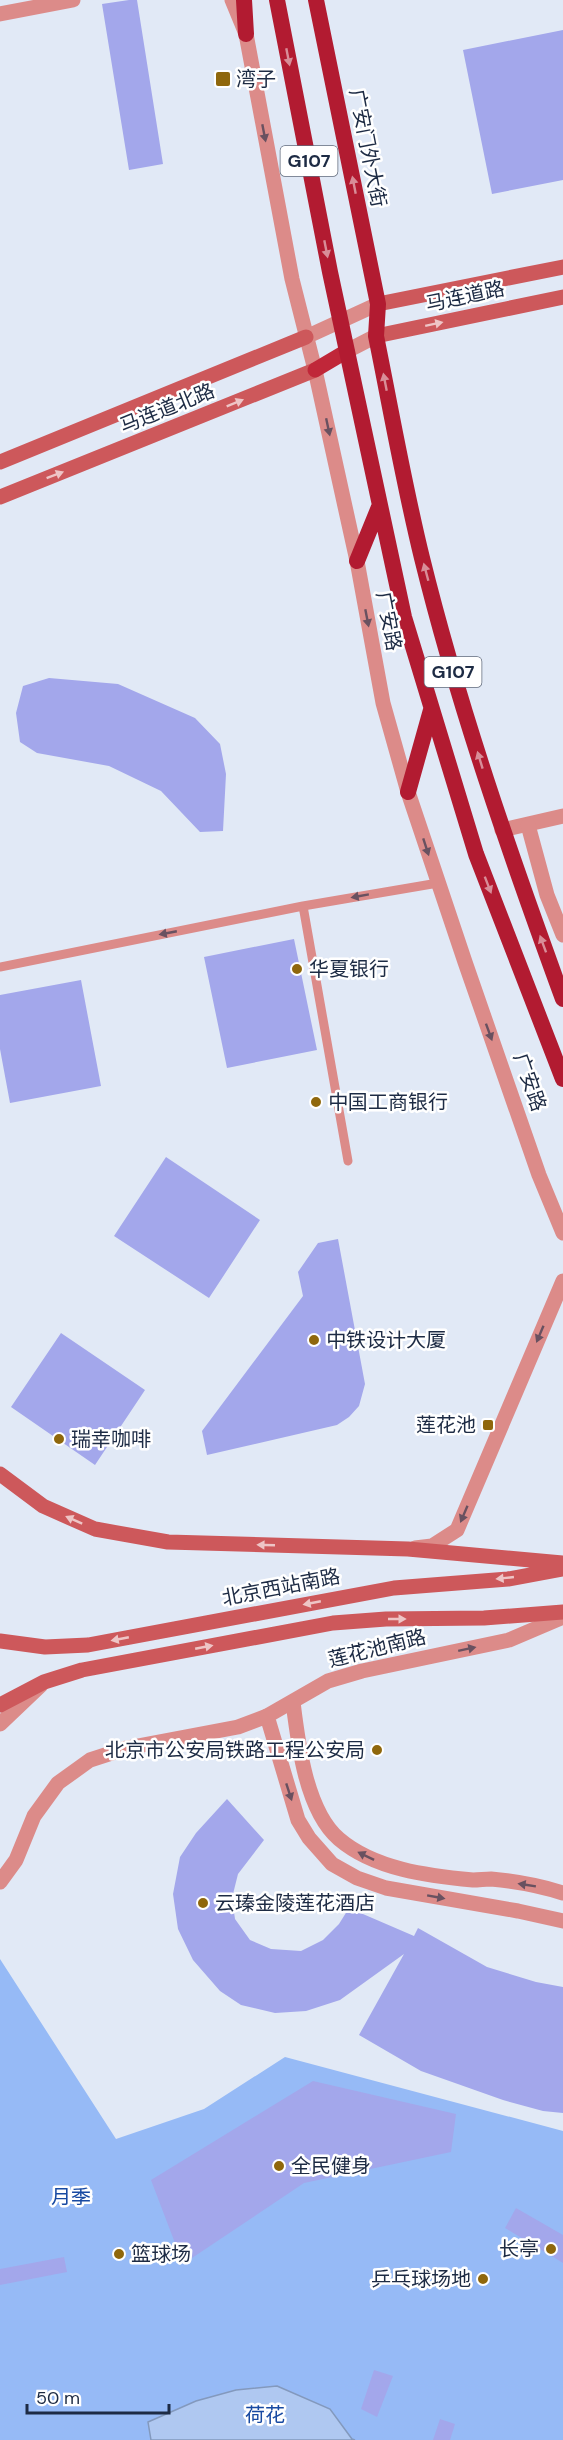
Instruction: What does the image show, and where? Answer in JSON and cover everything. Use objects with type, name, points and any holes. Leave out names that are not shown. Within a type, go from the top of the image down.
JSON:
[{"type":"highway","points":[[244,0],[246,34]]},
{"type":"highway","name":"G107","points":[[277,0],[330,272],[343,322]]},
{"type":"highway","name":"广安门外大街","points":[[316,0],[378,304]]},
{"type":"highway","points":[[376,336],[378,304]]},
{"type":"highway","name":"广安路","points":[[343,322],[404,617],[431,710],[476,854],[563,1079]]},
{"type":"highway","name":"G107","points":[[376,336],[422,559],[459,693],[502,830],[563,999]]},
{"type":"highway","points":[[357,561],[380,507]]},
{"type":"highway","points":[[408,792],[431,710]]},
{"type":"main road","name":"马连道路","points":[[378,304],[563,267]]},
{"type":"main road","name":"马连道路","points":[[376,336],[563,297]]},
{"type":"main road","name":"马连道北路","points":[[0,462],[306,338]]},
{"type":"main road","name":"马连道北路","points":[[0,496],[315,370],[348,351]]},
{"type":"main road","points":[[0,1474],[43,1506],[95,1529],[168,1542],[408,1549],[563,1563]]},
{"type":"main road","name":"北京西站南路","points":[[2,1641],[45,1647],[88,1645],[394,1588],[508,1579],[563,1569]]},
{"type":"main road","points":[[0,1705],[44,1682],[82,1670],[333,1623],[386,1619],[563,1615]]},
{"type":"street","points":[[0,14],[73,0]]},
{"type":"street","name":"广安路","points":[[232,0],[246,34],[292,279],[315,370],[357,561],[383,703],[408,792],[438,883],[539,1175],[563,1233]]},
{"type":"street","name":"马连道北路","points":[[306,338],[378,304]]},
{"type":"street","points":[[348,351],[376,336]]},
{"type":"street","points":[[502,830],[563,816]]},
{"type":"street","points":[[528,825],[547,895],[563,935]]},
{"type":"street","points":[[408,1549],[432,1546],[457,1530],[563,1281]]},
{"type":"street","name":"莲花池南路","points":[[0,1882],[16,1860],[34,1816],[58,1783],[90,1760],[127,1748],[238,1727],[267,1716],[328,1680],[509,1640],[563,1615]]},
{"type":"street","points":[[0,1724],[24,1704],[44,1682]]},
{"type":"street","points":[[293,1702],[300,1753],[316,1804],[337,1838],[354,1850],[391,1866],[474,1880],[491,1879],[563,1893]]},
{"type":"street","points":[[267,1716],[298,1820],[309,1838],[332,1864],[357,1878],[386,1888],[563,1921]]},
{"type":"lane","points":[[0,967],[303,906],[438,883]]},
{"type":"lane","points":[[303,906],[348,1161]]},
{"type":"green space","name":"月季","points":[[0,1959],[116,2139],[204,2109],[285,2057],[563,2131],[563,2440],[0,2440]]},
{"type":"shaded area","name":"荷花","points":[[277,2386],[330,2409],[355,2440],[151,2440],[148,2422],[196,2401],[236,2390]]},
{"type":"building","points":[[137,0],[163,164],[129,170],[102,4]]},
{"type":"building","points":[[563,30],[563,180],[492,194],[463,50]]},
{"type":"building","points":[[49,678],[118,684],[195,718],[220,744],[226,774],[223,831],[200,832],[161,791],[109,766],[37,753],[20,742],[16,713],[23,686]]},
{"type":"building","points":[[294,939],[317,1050],[227,1068],[204,957]]},
{"type":"building","points":[[81,980],[101,1086],[10,1103],[0,1049],[0,995]]},
{"type":"building","points":[[166,1157],[260,1220],[209,1298],[114,1236]]},
{"type":"building","name":"中铁设计大厦","points":[[338,1239],[365,1384],[359,1406],[337,1425],[207,1455],[202,1431],[303,1296],[298,1272],[318,1243]]},
{"type":"building","points":[[61,1333],[145,1390],[95,1465],[11,1407]]},
{"type":"building","points":[[227,1799],[264,1840],[238,1874],[232,1898],[235,1919],[250,1940],[271,1949],[301,1951],[323,1940],[339,1924],[349,1908],[414,1936],[418,1928],[487,1967],[536,1982],[563,1987],[563,2113],[543,2111],[503,2100],[421,2071],[359,2035],[404,1954],[340,2000],[306,2011],[275,2013],[241,2005],[220,1991],[193,1960],[178,1929],[173,1894],[180,1857],[196,1833]]},
{"type":"building","name":"全民健身","points":[[313,2081],[456,2114],[451,2152],[304,2183],[183,2264],[151,2180]]},
{"type":"building","name":"长亭","points":[[516,2208],[563,2235],[563,2263],[505,2228]]},
{"type":"building","points":[[64,2257],[67,2272],[0,2285],[0,2269]]},
{"type":"building","points":[[374,2370],[393,2376],[377,2417],[361,2409]]},
{"type":"building","points":[[440,2419],[455,2424],[450,2440],[433,2440]]},
{"type":"place","name":"湾子","points":[[223,79]]},
{"type":"place","name":"华夏银行","points":[[297,969]]},
{"type":"place","name":"中国工商银行","points":[[316,1102]]},
{"type":"place","name":"中铁设计大厦","points":[[314,1340]]},
{"type":"place","name":"莲花池","points":[[488,1425]]},
{"type":"place","name":"瑞幸咖啡","points":[[59,1439]]},
{"type":"place","name":"北京市公安局铁路工程公安局","points":[[377,1750]]},
{"type":"place","name":"云瑧金陵莲花酒店","points":[[203,1903]]},
{"type":"place","name":"全民健身","points":[[279,2166]]},
{"type":"place","name":"长亭","points":[[551,2249]]},
{"type":"place","name":"篮球场","points":[[119,2254]]},
{"type":"place","name":"乒乓球场地","points":[[483,2279]]}]
